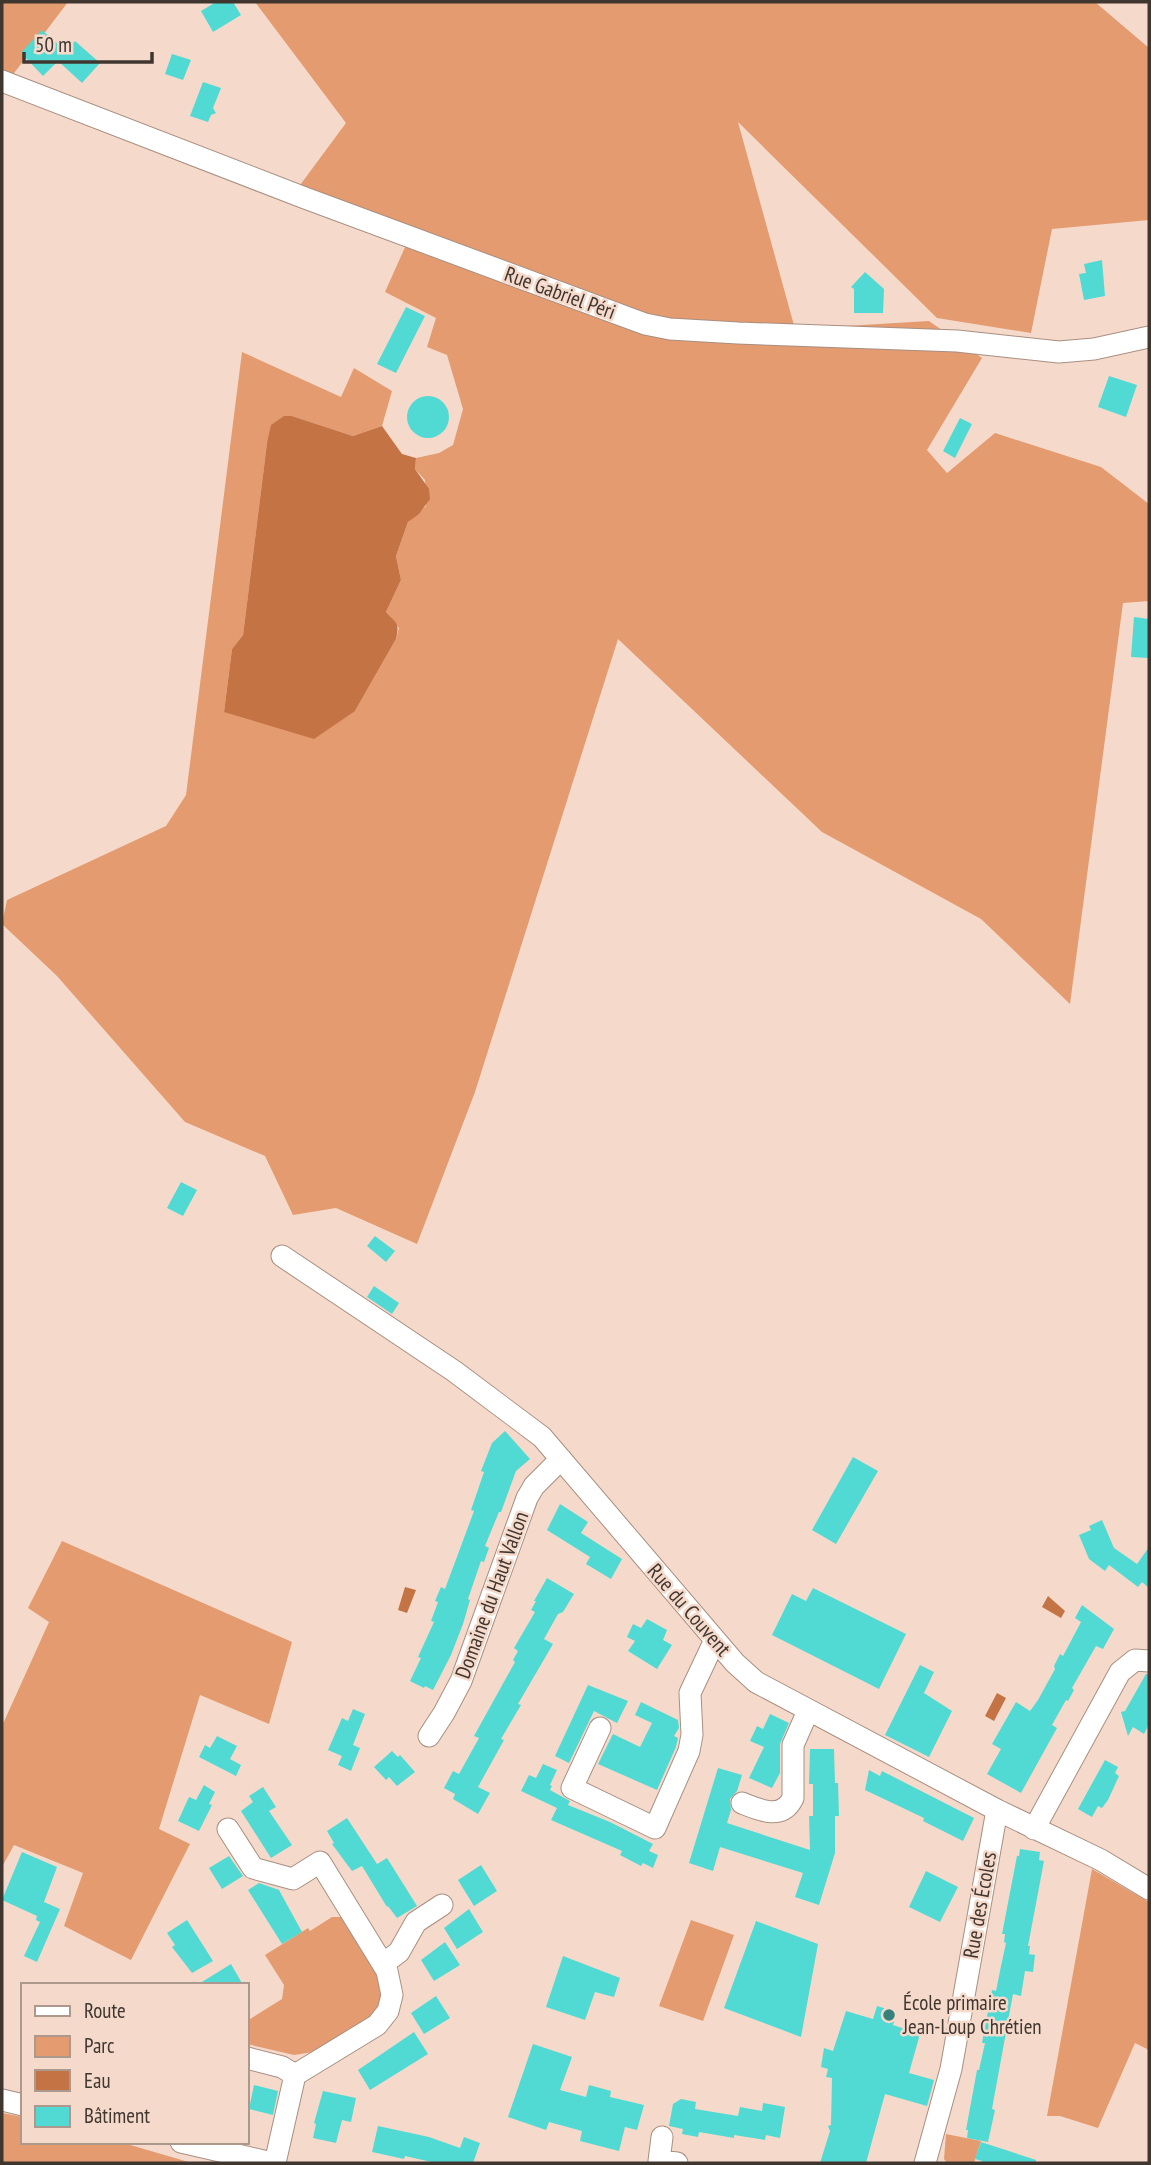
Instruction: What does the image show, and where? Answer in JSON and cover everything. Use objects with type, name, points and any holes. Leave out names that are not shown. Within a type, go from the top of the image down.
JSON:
[{"type":"street","name":"Rue Gabriel Péri","points":[[2,81],[630,320],[658,327],[738,333],[957,341],[1059,352],[1094,349],[1149,337]]},
{"type":"street","name":"Rue du Couvent","points":[[282,1256],[513,1414],[542,1437],[715,1640],[756,1682],[997,1810],[1101,1860],[1149,1889]]},
{"type":"street","name":"Domaine du Haut Vallon","points":[[429,1736],[458,1688],[527,1498],[534,1486],[561,1459]]},
{"type":"street","points":[[600,1728],[572,1788],[655,1828],[689,1751],[692,1735],[690,1693],[715,1640]]},
{"type":"street","points":[[1034,1829],[1120,1672],[1135,1660],[1149,1661]]},
{"type":"street","points":[[742,1803],[770,1812],[790,1804],[793,1798],[793,1745],[808,1710]]},
{"type":"street","name":"Rue des Écoles","points":[[925,2163],[951,2069],[997,1810]]},
{"type":"street","points":[[190,2144],[273,2163],[295,2075],[377,2025],[391,2003],[392,1995],[390,1979],[383,1964],[320,1862],[293,1879],[253,1868],[228,1829]]},
{"type":"street","points":[[383,1964],[399,1952],[416,1922],[442,1905]]},
{"type":"street","points":[[248,2058],[282,2067],[295,2075]]},
{"type":"street","points":[[2,2100],[21,2105]]},
{"type":"street","points":[[662,2137],[665,2162]]},
{"type":"green space","points":[[2,2],[68,2],[2,89]]},
{"type":"green space","points":[[255,2],[1095,2],[1149,48],[1149,220],[1052,229],[1031,333],[937,318],[738,122],[795,329],[929,321],[982,358],[927,450],[947,473],[995,433],[1101,467],[1149,504],[1149,601],[1123,603],[1070,1004],[981,919],[822,832],[618,639],[475,1092],[417,1244],[336,1208],[293,1215],[265,1156],[185,1122],[57,976],[2,924],[7,900],[166,826],[186,795],[242,352],[341,397],[354,368],[392,391],[382,426],[353,436],[292,416],[267,443],[243,635],[232,649],[224,712],[355,711],[396,639],[399,628],[386,612],[401,580],[396,556],[408,522],[426,506],[425,480],[415,469],[416,458],[439,453],[453,445],[463,409],[447,355],[427,347],[436,318],[385,292],[406,245],[289,200],[346,123]]},
{"type":"green space","points":[[62,1541],[292,1642],[269,1724],[200,1695],[159,1829],[190,1844],[131,1960],[64,1926],[83,1873],[14,1845],[2,1867],[2,1726],[49,1622],[28,1608]]},
{"type":"green space","points":[[1092,1869],[1149,1902],[1149,2050],[1135,2043],[1098,2128],[1060,2116],[1047,2116]]},
{"type":"green space","points":[[332,1917],[343,1917],[385,1977],[385,1999],[373,2015],[313,2052],[294,2055],[248,2044],[248,2020],[282,1999],[284,1985],[265,1955],[308,1928],[310,1931]]},
{"type":"green space","points":[[691,1920],[734,1935],[703,2021],[659,2006]]},
{"type":"green space","points":[[2,2113],[21,2117],[21,2144],[127,2144],[192,2163],[2,2163]]},
{"type":"green space","points":[[946,2134],[981,2141],[974,2163],[947,2163],[944,2159]]},
{"type":"water","points":[[284,416],[292,416],[353,436],[382,426],[402,454],[416,458],[415,469],[429,489],[430,499],[419,514],[408,522],[396,556],[401,580],[386,612],[397,626],[396,639],[355,711],[314,739],[224,712],[232,649],[243,635],[267,443],[271,425]]},
{"type":"water","points":[[405,1587],[416,1590],[407,1613],[398,1610]]},
{"type":"water","points":[[1048,1596],[1065,1611],[1061,1618],[1042,1607]]},
{"type":"water","points":[[997,1693],[1006,1698],[994,1721],[985,1716]]},
{"type":"building","points":[[216,2],[233,2],[241,15],[213,32],[201,11]]},
{"type":"building","points":[[42,30],[66,51],[75,41],[100,63],[82,83],[58,61],[43,76],[21,53]]},
{"type":"building","points":[[172,54],[191,60],[183,80],[165,74]]},
{"type":"building","points":[[203,82],[221,88],[213,108],[216,113],[211,115],[208,122],[190,116]]},
{"type":"building","points":[[1102,260],[1105,296],[1084,300],[1079,274],[1086,273],[1084,264]]},
{"type":"building","points":[[865,272],[884,289],[883,313],[854,313],[854,289],[851,287]]},
{"type":"building","points":[[406,307],[425,316],[396,373],[377,364]]},
{"type":"building","points":[[1109,376],[1137,385],[1126,417],[1098,407]]},
{"type":"building","points":[[428,396],[443,402],[449,417],[443,432],[428,438],[413,432],[407,417],[413,402]]},
{"type":"building","points":[[960,418],[972,424],[955,458],[943,451]]},
{"type":"building","points":[[1134,617],[1149,619],[1149,658],[1131,657]]},
{"type":"building","points":[[181,1182],[197,1190],[183,1216],[167,1208]]},
{"type":"building","points":[[375,1236],[395,1251],[386,1262],[367,1246]]},
{"type":"building","points":[[374,1286],[399,1303],[392,1314],[367,1297]]},
{"type":"building","points":[[505,1431],[530,1459],[516,1471],[485,1546],[489,1548],[484,1562],[481,1561],[451,1655],[433,1690],[425,1686],[424,1688],[410,1681],[434,1622],[431,1621],[438,1602],[435,1601],[441,1587],[445,1589],[474,1511],[471,1510],[484,1472],[481,1471],[492,1443]]},
{"type":"building","points":[[853,1457],[878,1471],[836,1544],[812,1530]]},
{"type":"building","points":[[560,1504],[588,1522],[581,1533],[622,1559],[611,1579],[586,1564],[590,1557],[547,1530]]},
{"type":"building","points":[[1102,1520],[1114,1548],[1137,1564],[1149,1547],[1149,1588],[1142,1582],[1138,1587],[1109,1565],[1105,1571],[1089,1559],[1079,1535],[1091,1530],[1089,1526]]},
{"type":"building","points":[[547,1578],[574,1594],[563,1612],[558,1614],[544,1639],[553,1644],[518,1704],[521,1705],[478,1787],[490,1793],[478,1814],[453,1799],[455,1794],[444,1788],[453,1771],[459,1774],[479,1738],[474,1736],[515,1662],[513,1660],[518,1651],[514,1648],[535,1612],[531,1610],[534,1601]]},
{"type":"building","points":[[813,1588],[906,1634],[879,1689],[772,1635],[792,1594],[806,1601]]},
{"type":"building","points":[[1082,1605],[1114,1629],[1103,1649],[1096,1646],[1072,1688],[1074,1690],[1052,1725],[1057,1728],[1021,1793],[987,1774],[1001,1749],[992,1744],[1016,1702],[1030,1711],[1038,1700],[1060,1654],[1063,1656],[1081,1622],[1075,1618]]},
{"type":"building","points":[[647,1619],[667,1630],[663,1640],[672,1645],[657,1669],[628,1651],[635,1641],[627,1637],[633,1624],[641,1628]]},
{"type":"building","points":[[920,1665],[934,1672],[924,1693],[952,1711],[929,1757],[885,1735]]},
{"type":"building","points":[[1146,1674],[1149,1674],[1149,1724],[1144,1734],[1133,1727],[1128,1736],[1121,1712],[1125,1711]]},
{"type":"building","points":[[588,1685],[628,1701],[617,1723],[594,1711],[569,1763],[555,1756]]},
{"type":"building","points":[[641,1702],[678,1720],[679,1728],[674,1736],[678,1738],[676,1747],[657,1790],[598,1764],[613,1734],[640,1747],[652,1723],[635,1715]]},
{"type":"building","points":[[353,1709],[365,1714],[353,1745],[360,1748],[351,1771],[338,1765],[342,1756],[328,1750],[342,1718],[348,1721]]},
{"type":"building","points":[[770,1714],[789,1723],[780,1744],[780,1773],[772,1788],[749,1778],[764,1747],[750,1741],[757,1726],[763,1729]]},
{"type":"building","points":[[217,1736],[237,1746],[230,1759],[241,1765],[236,1776],[199,1757],[205,1745],[210,1748]]},
{"type":"building","points":[[810,1749],[834,1749],[835,1783],[838,1783],[839,1816],[835,1816],[835,1853],[819,1905],[795,1897],[803,1873],[720,1847],[713,1871],[689,1863],[718,1768],[742,1775],[737,1791],[730,1799],[731,1810],[727,1823],[810,1850],[809,1816],[813,1816],[813,1784],[809,1784]]},
{"type":"building","points":[[392,1751],[398,1757],[400,1755],[415,1772],[397,1786],[389,1777],[386,1780],[374,1767]]},
{"type":"building","points":[[1105,1760],[1118,1767],[1115,1773],[1119,1776],[1108,1800],[1102,1808],[1098,1806],[1092,1817],[1078,1809]]},
{"type":"building","points":[[543,1764],[557,1770],[550,1790],[570,1801],[568,1805],[653,1844],[649,1851],[658,1855],[653,1868],[643,1863],[641,1866],[620,1855],[622,1851],[551,1820],[557,1808],[521,1791],[529,1775],[536,1778]]},
{"type":"building","points":[[869,1770],[880,1776],[882,1771],[974,1818],[963,1841],[923,1821],[924,1818],[865,1790]]},
{"type":"building","points":[[204,1785],[215,1792],[209,1804],[212,1805],[199,1831],[178,1821],[189,1797],[196,1800]]},
{"type":"building","points":[[263,1787],[276,1807],[269,1811],[292,1845],[271,1858],[241,1811],[253,1802],[249,1796]]},
{"type":"building","points":[[347,1818],[377,1864],[387,1858],[417,1906],[397,1918],[387,1907],[362,1866],[352,1871],[332,1844],[334,1843],[327,1831]]},
{"type":"building","points":[[1020,1849],[1040,1852],[1039,1860],[1044,1861],[1028,1946],[1029,1954],[1035,1955],[1033,1972],[1025,1971],[1021,1996],[1013,1994],[988,2142],[967,2138],[966,2130],[985,2043],[982,2043],[992,1990],[996,1991],[1006,1943],[1005,1934],[1002,1934]]},
{"type":"building","points":[[22,1852],[57,1867],[44,1902],[60,1909],[37,1962],[24,1956],[40,1922],[36,1920],[37,1916],[2,1900]]},
{"type":"building","points":[[229,1856],[243,1876],[222,1889],[209,1868]]},
{"type":"building","points":[[481,1865],[497,1891],[474,1906],[458,1880]]},
{"type":"building","points":[[926,1871],[958,1887],[940,1922],[909,1907]]},
{"type":"building","points":[[259,1883],[279,1890],[302,1932],[282,1944],[248,1890]]},
{"type":"building","points":[[469,1909],[483,1932],[457,1949],[444,1928]]},
{"type":"building","points":[[187,1920],[213,1961],[192,1973],[172,1947],[175,1945],[167,1933]]},
{"type":"building","points":[[756,1921],[818,1944],[801,2037],[724,2008]]},
{"type":"building","points":[[445,1942],[460,1965],[434,1981],[421,1960]]},
{"type":"building","points":[[563,1956],[620,1978],[614,1997],[595,1992],[585,2020],[546,2007]]},
{"type":"building","points":[[231,1964],[242,1983],[200,1983]]},
{"type":"building","points":[[436,1996],[450,2018],[424,2034],[411,2013]]},
{"type":"building","points":[[877,2006],[897,2012],[893,2025],[920,2034],[909,2073],[934,2080],[927,2106],[885,2094],[866,2163],[820,2163],[830,2131],[828,2126],[831,2125],[832,2078],[826,2077],[828,2069],[821,2067],[824,2048],[833,2051],[846,2011],[873,2019]]},
{"type":"building","points":[[414,2032],[428,2054],[370,2090],[358,2070]]},
{"type":"building","points":[[533,2044],[572,2057],[560,2090],[586,2097],[589,2085],[611,2091],[610,2097],[644,2105],[637,2130],[625,2127],[619,2151],[580,2141],[582,2131],[549,2122],[546,2130],[508,2117]]},
{"type":"building","points":[[254,2085],[278,2091],[273,2115],[249,2109]]},
{"type":"building","points":[[323,2091],[356,2098],[351,2122],[342,2120],[336,2143],[313,2138],[314,2123]]},
{"type":"building","points":[[681,2099],[696,2102],[695,2109],[738,2116],[740,2107],[762,2111],[763,2103],[785,2107],[780,2138],[766,2135],[765,2140],[734,2135],[734,2138],[699,2132],[698,2137],[682,2134],[683,2129],[669,2126],[673,2104]]},
{"type":"building","points":[[378,2126],[429,2137],[460,2148],[464,2137],[480,2143],[473,2163],[436,2163],[405,2156],[404,2159],[372,2152]]},
{"type":"building","points":[[981,2142],[1036,2160],[1036,2163],[981,2163],[982,2161],[975,2159]]},
{"type":"place","name":"École primaire Jean-Loup Chrétien","points":[[889,2015]]}]
